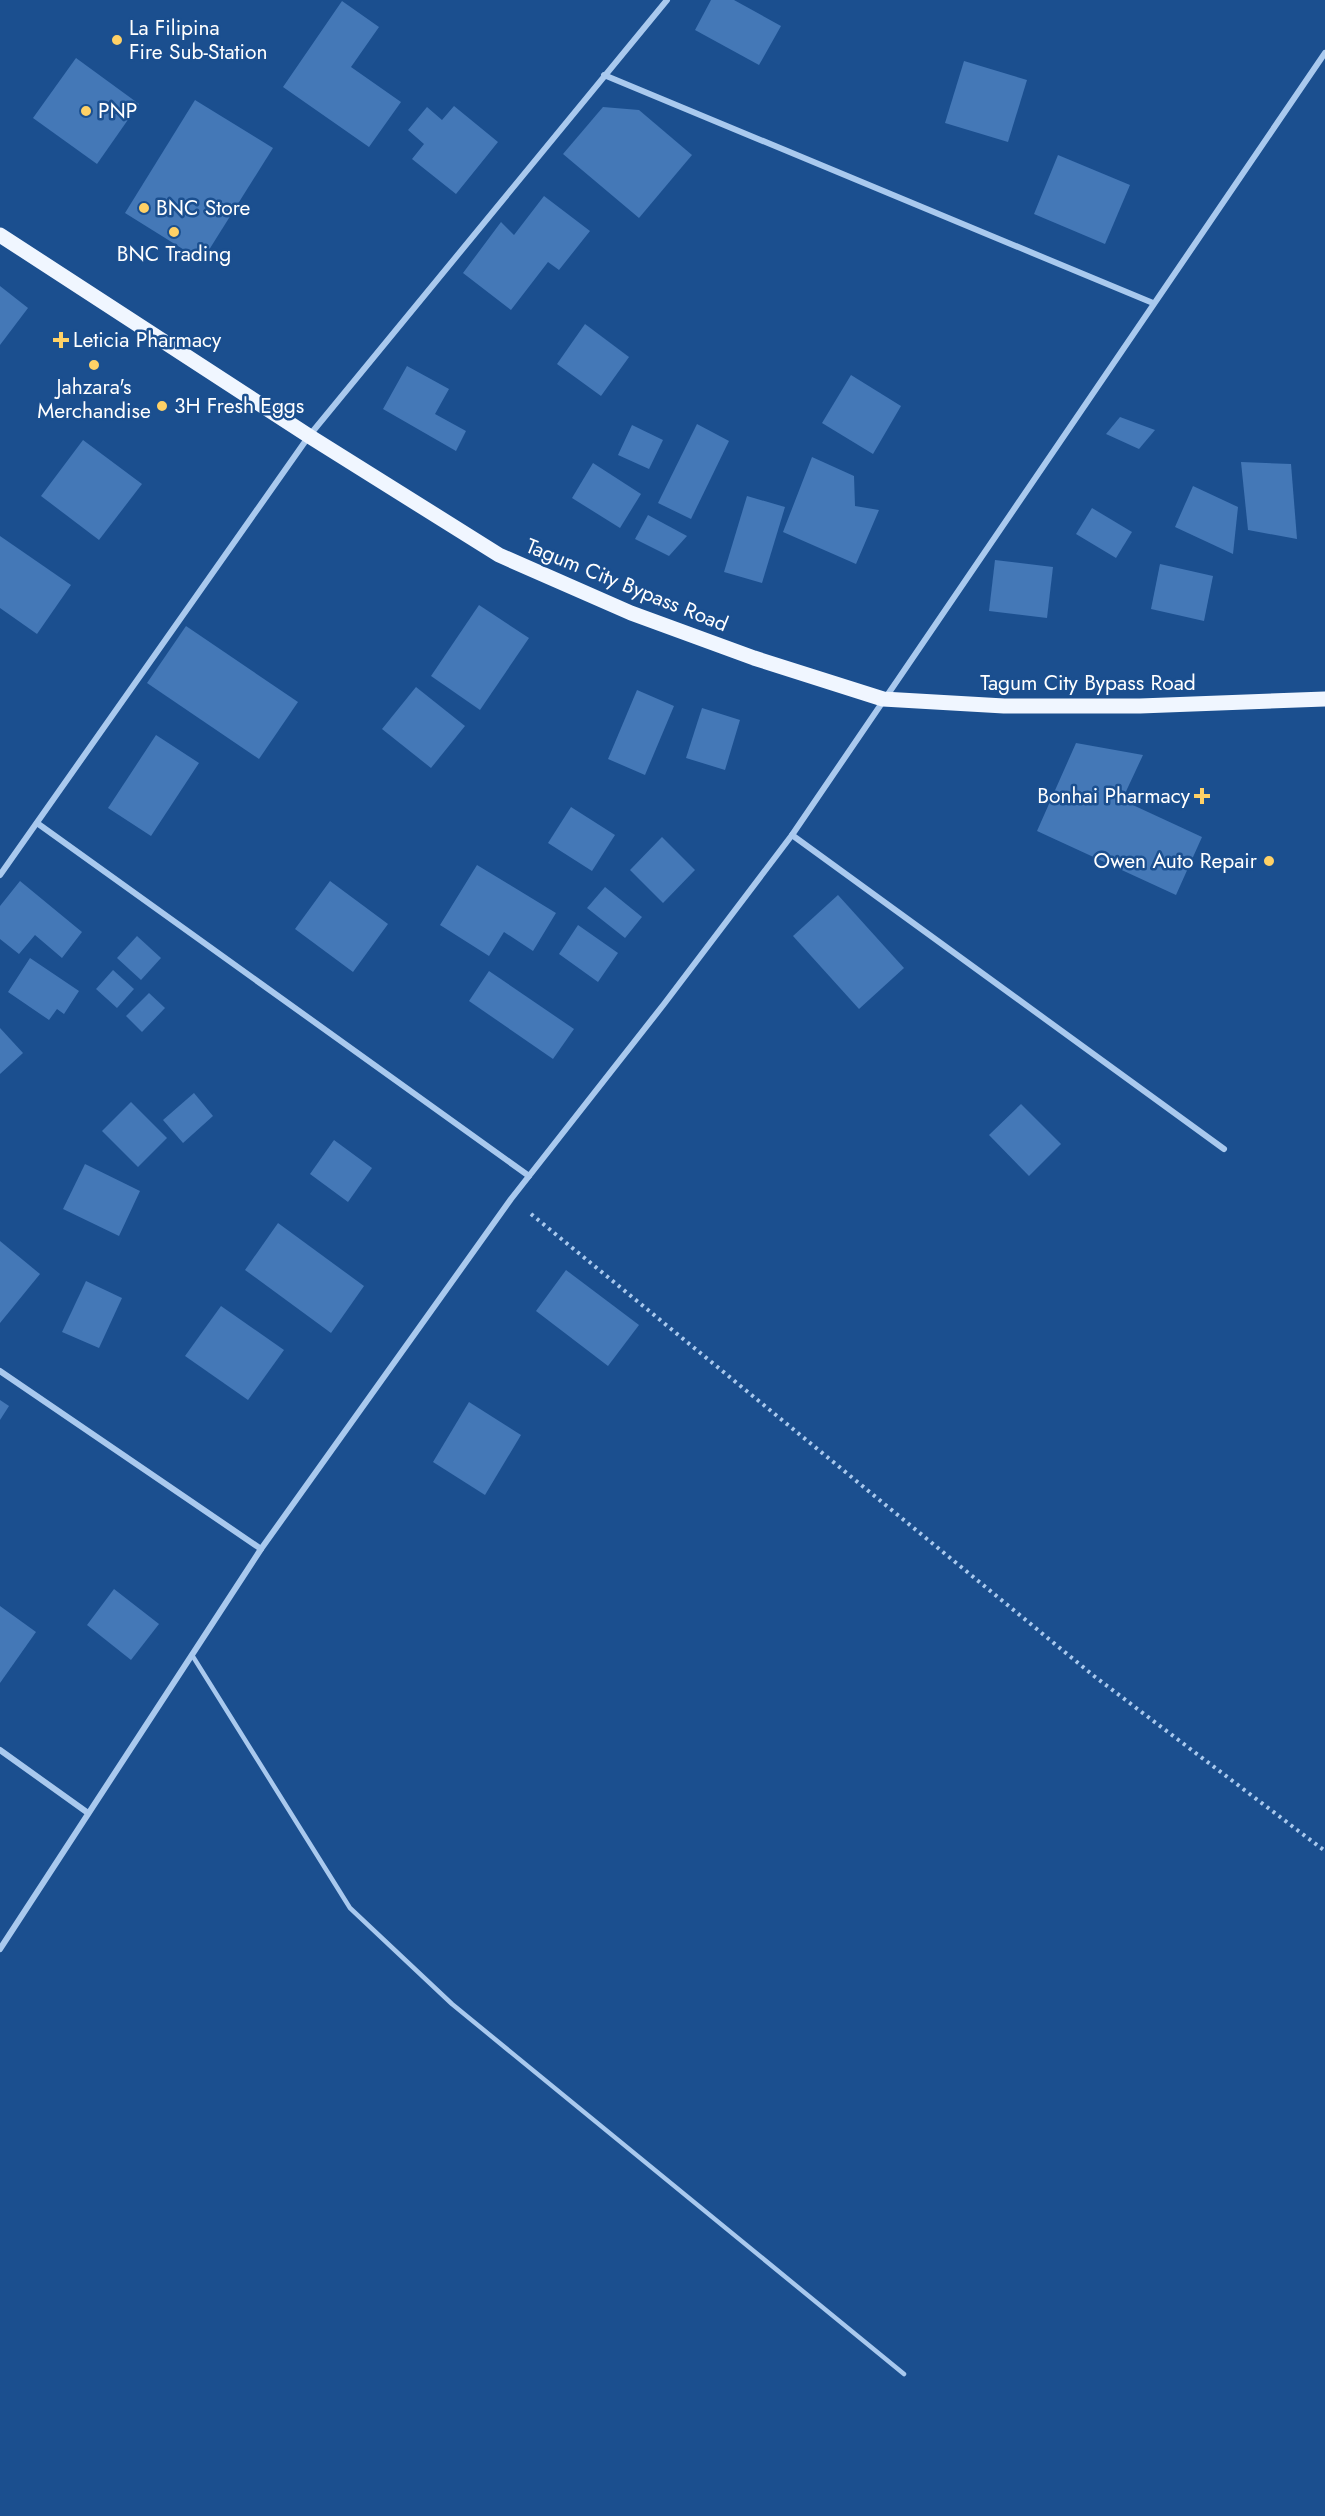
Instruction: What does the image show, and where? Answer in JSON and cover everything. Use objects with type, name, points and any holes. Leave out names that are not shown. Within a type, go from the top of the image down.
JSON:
[{"type":"main road","name":"Tagum City Bypass Road","points":[[0,235],[309,436],[499,555],[632,613],[754,658],[884,699],[1004,706],[1129,706],[1325,699]]},
{"type":"street","points":[[0,875],[309,436],[667,0]]},
{"type":"street","points":[[0,1949],[261,1549],[511,1199],[792,836],[1325,53]]},
{"type":"street","points":[[604,75],[1153,303]]},
{"type":"street","points":[[38,824],[529,1176]]},
{"type":"street","points":[[792,836],[1224,1149]]},
{"type":"street","points":[[0,1371],[261,1549]]},
{"type":"street","points":[[0,1750],[88,1813]]},
{"type":"lane","points":[[192,1655],[350,1908],[452,2004],[904,2374]]},
{"type":"path","points":[[511,1199],[549,1227],[1094,1676],[1325,1851]]},
{"type":"building","points":[[711,0],[734,0],[781,26],[759,65],[695,30]]},
{"type":"building","points":[[342,1],[379,27],[351,67],[401,102],[369,147],[283,87]]},
{"type":"building","name":"PNP","points":[[76,58],[139,104],[97,164],[33,118]]},
{"type":"building","points":[[964,61],[1027,80],[1008,142],[945,123]]},
{"type":"building","points":[[195,100],[273,148],[202,261],[125,213]]},
{"type":"building","points":[[454,106],[498,142],[456,194],[412,159],[424,144],[408,130],[427,107],[442,120]]},
{"type":"building","points":[[603,107],[639,110],[692,155],[639,218],[563,154]]},
{"type":"building","points":[[1058,155],[1130,185],[1105,244],[1034,214]]},
{"type":"building","points":[[544,196],[590,231],[559,270],[548,262],[511,310],[463,273],[501,222],[514,235]]},
{"type":"building","points":[[0,286],[28,308],[0,345]]},
{"type":"building","points":[[585,324],[629,357],[601,396],[557,364]]},
{"type":"building","points":[[407,366],[449,389],[435,414],[466,431],[456,451],[383,409]]},
{"type":"building","points":[[851,375],[901,406],[873,454],[822,423]]},
{"type":"building","points":[[1120,417],[1155,430],[1139,449],[1106,434]]},
{"type":"building","points":[[697,424],[729,441],[691,519],[658,503]]},
{"type":"building","points":[[632,425],[663,440],[649,469],[618,455]]},
{"type":"building","points":[[83,440],[142,484],[99,540],[41,496]]},
{"type":"building","points":[[812,457],[854,476],[855,506],[879,510],[856,564],[783,532]]},
{"type":"building","points":[[1241,462],[1291,464],[1297,539],[1248,530]]},
{"type":"building","points":[[593,463],[641,494],[620,528],[572,498]]},
{"type":"building","points":[[1193,486],[1238,507],[1233,554],[1175,527]]},
{"type":"building","points":[[747,496],[785,507],[762,583],[724,572]]},
{"type":"building","points":[[1092,508],[1132,532],[1116,558],[1076,534]]},
{"type":"building","points":[[648,515],[687,536],[669,556],[635,539]]},
{"type":"building","points":[[0,536],[71,585],[37,634],[0,608]]},
{"type":"building","points":[[995,560],[1053,567],[1047,618],[989,611]]},
{"type":"building","points":[[1160,564],[1213,576],[1204,621],[1151,609]]},
{"type":"building","points":[[479,605],[529,638],[480,710],[431,676]]},
{"type":"building","points":[[186,626],[298,702],[259,759],[147,683]]},
{"type":"building","points":[[416,687],[465,726],[431,768],[382,729]]},
{"type":"building","points":[[637,690],[674,706],[645,775],[608,759]]},
{"type":"building","points":[[702,708],[740,720],[725,770],[686,758]]},
{"type":"building","points":[[156,735],[199,763],[151,836],[108,808]]},
{"type":"building","points":[[1076,743],[1143,755],[1122,800],[1202,837],[1176,895],[1037,831]]},
{"type":"building","points":[[571,807],[615,835],[592,871],[548,843]]},
{"type":"building","points":[[662,837],[695,870],[663,903],[630,870]]},
{"type":"building","points":[[477,865],[556,913],[533,951],[504,932],[489,956],[440,925]]},
{"type":"building","points":[[20,881],[82,932],[62,958],[35,935],[19,954],[0,939],[0,906]]},
{"type":"building","points":[[330,881],[388,924],[353,972],[295,929]]},
{"type":"building","points":[[605,887],[642,917],[625,938],[587,908]]},
{"type":"building","points":[[838,895],[904,968],[859,1009],[793,936]]},
{"type":"building","points":[[578,925],[618,953],[598,982],[559,954]]},
{"type":"building","points":[[137,936],[161,958],[141,980],[117,958]]},
{"type":"building","points":[[30,958],[79,991],[64,1014],[57,1009],[49,1020],[8,992]]},
{"type":"building","points":[[113,970],[134,989],[117,1008],[96,989]]},
{"type":"building","points":[[489,971],[574,1029],[553,1059],[469,1001]]},
{"type":"building","points":[[149,993],[165,1008],[142,1032],[126,1016]]},
{"type":"building","points":[[0,1028],[23,1053],[0,1074]]},
{"type":"building","points":[[194,1093],[213,1116],[183,1143],[163,1120]]},
{"type":"building","points":[[131,1102],[167,1138],[138,1167],[102,1131]]},
{"type":"building","points":[[1021,1104],[1061,1144],[1029,1176],[989,1135]]},
{"type":"building","points":[[334,1140],[372,1168],[348,1202],[310,1174]]},
{"type":"building","points":[[85,1164],[140,1191],[119,1236],[63,1209]]},
{"type":"building","points":[[278,1223],[364,1286],[331,1333],[245,1270]]},
{"type":"building","points":[[0,1241],[40,1274],[0,1323]]},
{"type":"building","points":[[566,1270],[639,1325],[608,1366],[536,1311]]},
{"type":"building","points":[[86,1281],[122,1298],[99,1348],[62,1332]]},
{"type":"building","points":[[221,1306],[284,1350],[248,1400],[185,1356]]},
{"type":"building","points":[[0,1400],[9,1406],[0,1420]]},
{"type":"building","points":[[469,1402],[521,1435],[485,1495],[433,1462]]},
{"type":"building","points":[[114,1589],[159,1624],[131,1660],[87,1625]]},
{"type":"building","points":[[0,1606],[36,1632],[0,1683]]},
{"type":"place","name":"La Filipina Fire Sub-Station","points":[[117,40]]},
{"type":"place","name":"PNP","points":[[86,111]]},
{"type":"place","name":"BNC Store","points":[[144,208]]},
{"type":"place","name":"BNC Trading","points":[[174,232]]},
{"type":"place","name":"Leticia Pharmacy","points":[[61,340]]},
{"type":"place","name":"Jahzara's Merchandise","points":[[94,365]]},
{"type":"place","name":"3H Fresh Eggs","points":[[162,406]]},
{"type":"place","name":"Bonhai Pharmacy","points":[[1202,796]]},
{"type":"place","name":"Owen Auto Repair","points":[[1269,861]]}]
